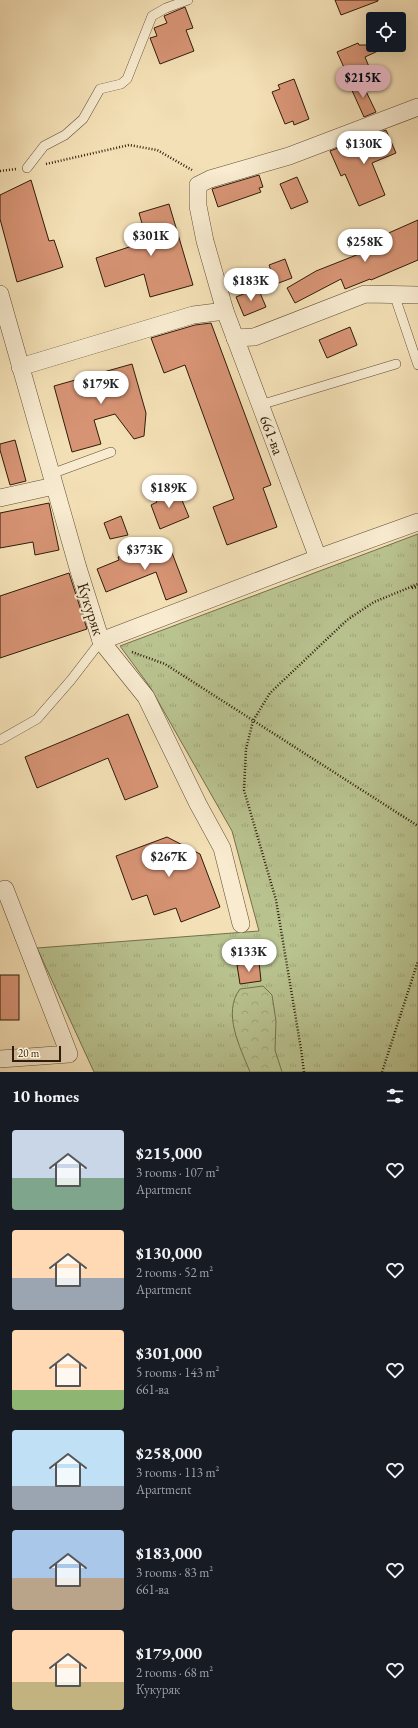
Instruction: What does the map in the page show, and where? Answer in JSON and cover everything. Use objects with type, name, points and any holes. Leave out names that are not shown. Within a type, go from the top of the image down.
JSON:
[{"type":"street","points":[[210,179],[289,156],[418,107]]},
{"type":"street","name":"661-ва","points":[[210,179],[198,185],[198,206],[205,240],[225,311],[318,558]]},
{"type":"street","name":"Кукуряк","points":[[0,294],[52,480],[101,641],[146,697],[198,804],[222,848],[241,924]]},
{"type":"street","points":[[235,338],[254,337],[365,294],[418,295]]},
{"type":"street","points":[[20,367],[193,314],[225,311]]},
{"type":"street","points":[[0,498],[52,480]]},
{"type":"street","points":[[101,641],[318,558],[418,522]]},
{"type":"street","points":[[0,1059],[69,1054],[4,889]]},
{"type":"lane","points":[[27,168],[44,146],[65,135],[84,119],[100,89],[121,84],[127,79],[152,16],[166,8],[188,0]]},
{"type":"lane","points":[[394,294],[418,366]]},
{"type":"lane","points":[[260,405],[396,364]]},
{"type":"lane","points":[[52,480],[111,452]]},
{"type":"lane","points":[[0,740],[36,719],[71,680],[101,641]]},
{"type":"path","points":[[27,168],[128,146],[157,150],[210,179]]},
{"type":"path","points":[[304,1072],[276,900],[244,790],[246,749],[253,721],[270,693],[347,620],[374,602],[418,584]]},
{"type":"path","points":[[406,589],[418,587]]},
{"type":"path","points":[[129,652],[165,664],[418,826]]},
{"type":"path","points":[[382,1072],[418,961]]},
{"type":"green space","points":[[418,534],[418,1072],[94,1072],[37,948],[259,931],[232,831],[150,687],[120,646]]},
{"type":"green space","points":[[263,986],[272,995],[276,1021],[275,1050],[282,1072],[250,1072],[234,1030],[233,1009],[235,998],[240,989]]},
{"type":"building","points":[[335,0],[378,0],[378,1],[341,15]]},
{"type":"building","points":[[185,7],[193,28],[186,30],[194,51],[160,64],[150,38],[157,36],[154,28],[167,23],[164,16]]},
{"type":"building","points":[[358,43],[359,45],[366,45],[366,52],[376,52],[365,57],[372,74],[351,83],[337,52]]},
{"type":"building","points":[[294,79],[309,119],[294,125],[293,121],[285,124],[272,92],[280,89],[278,85]]},
{"type":"building","points":[[361,81],[376,112],[364,117],[350,86]]},
{"type":"building","points":[[386,130],[396,153],[372,163],[385,195],[359,206],[345,174],[341,176],[330,151]]},
{"type":"building","points":[[259,175],[263,187],[259,188],[261,192],[218,207],[212,189]]},
{"type":"building","points":[[297,177],[308,202],[291,209],[280,184]]},
{"type":"building","points":[[31,180],[49,241],[54,240],[63,267],[17,282],[0,219],[0,195]]},
{"type":"building","points":[[169,204],[193,285],[150,297],[144,274],[105,287],[96,258],[147,241],[139,213]]},
{"type":"building","points":[[418,220],[418,260],[371,280],[370,279],[345,289],[341,279],[295,303],[287,288],[316,271],[359,254],[357,247]]},
{"type":"building","points":[[285,259],[292,278],[276,284],[269,265]]},
{"type":"building","points":[[258,288],[266,307],[244,316],[236,297]]},
{"type":"building","points":[[211,323],[271,485],[263,488],[277,527],[227,545],[213,507],[234,499],[185,365],[164,373],[151,338],[195,325]]},
{"type":"building","points":[[350,327],[357,345],[327,358],[319,340]]},
{"type":"building","points":[[132,364],[146,413],[144,436],[134,439],[115,414],[94,420],[101,444],[72,452],[54,386]]},
{"type":"building","points":[[15,440],[26,481],[10,485],[0,450],[0,444]]},
{"type":"building","points":[[167,490],[170,497],[179,493],[189,517],[160,529],[151,505],[157,502],[154,496]]},
{"type":"building","points":[[49,503],[59,550],[35,555],[33,542],[0,548],[0,513]]},
{"type":"building","points":[[121,516],[128,535],[110,539],[104,523]]},
{"type":"building","points":[[169,545],[187,592],[166,600],[156,572],[106,592],[97,569],[119,560],[118,557],[135,552],[138,552],[139,556]]},
{"type":"building","points":[[69,573],[87,629],[0,658],[0,596]]},
{"type":"building","points":[[128,714],[158,787],[125,800],[108,758],[37,788],[25,757]]},
{"type":"building","points":[[167,837],[200,854],[220,907],[181,922],[176,908],[154,915],[147,895],[132,900],[116,856]]},
{"type":"building","points":[[259,962],[261,981],[240,984],[237,965]]},
{"type":"building","points":[[0,975],[19,975],[19,1020],[0,1020]]}]
